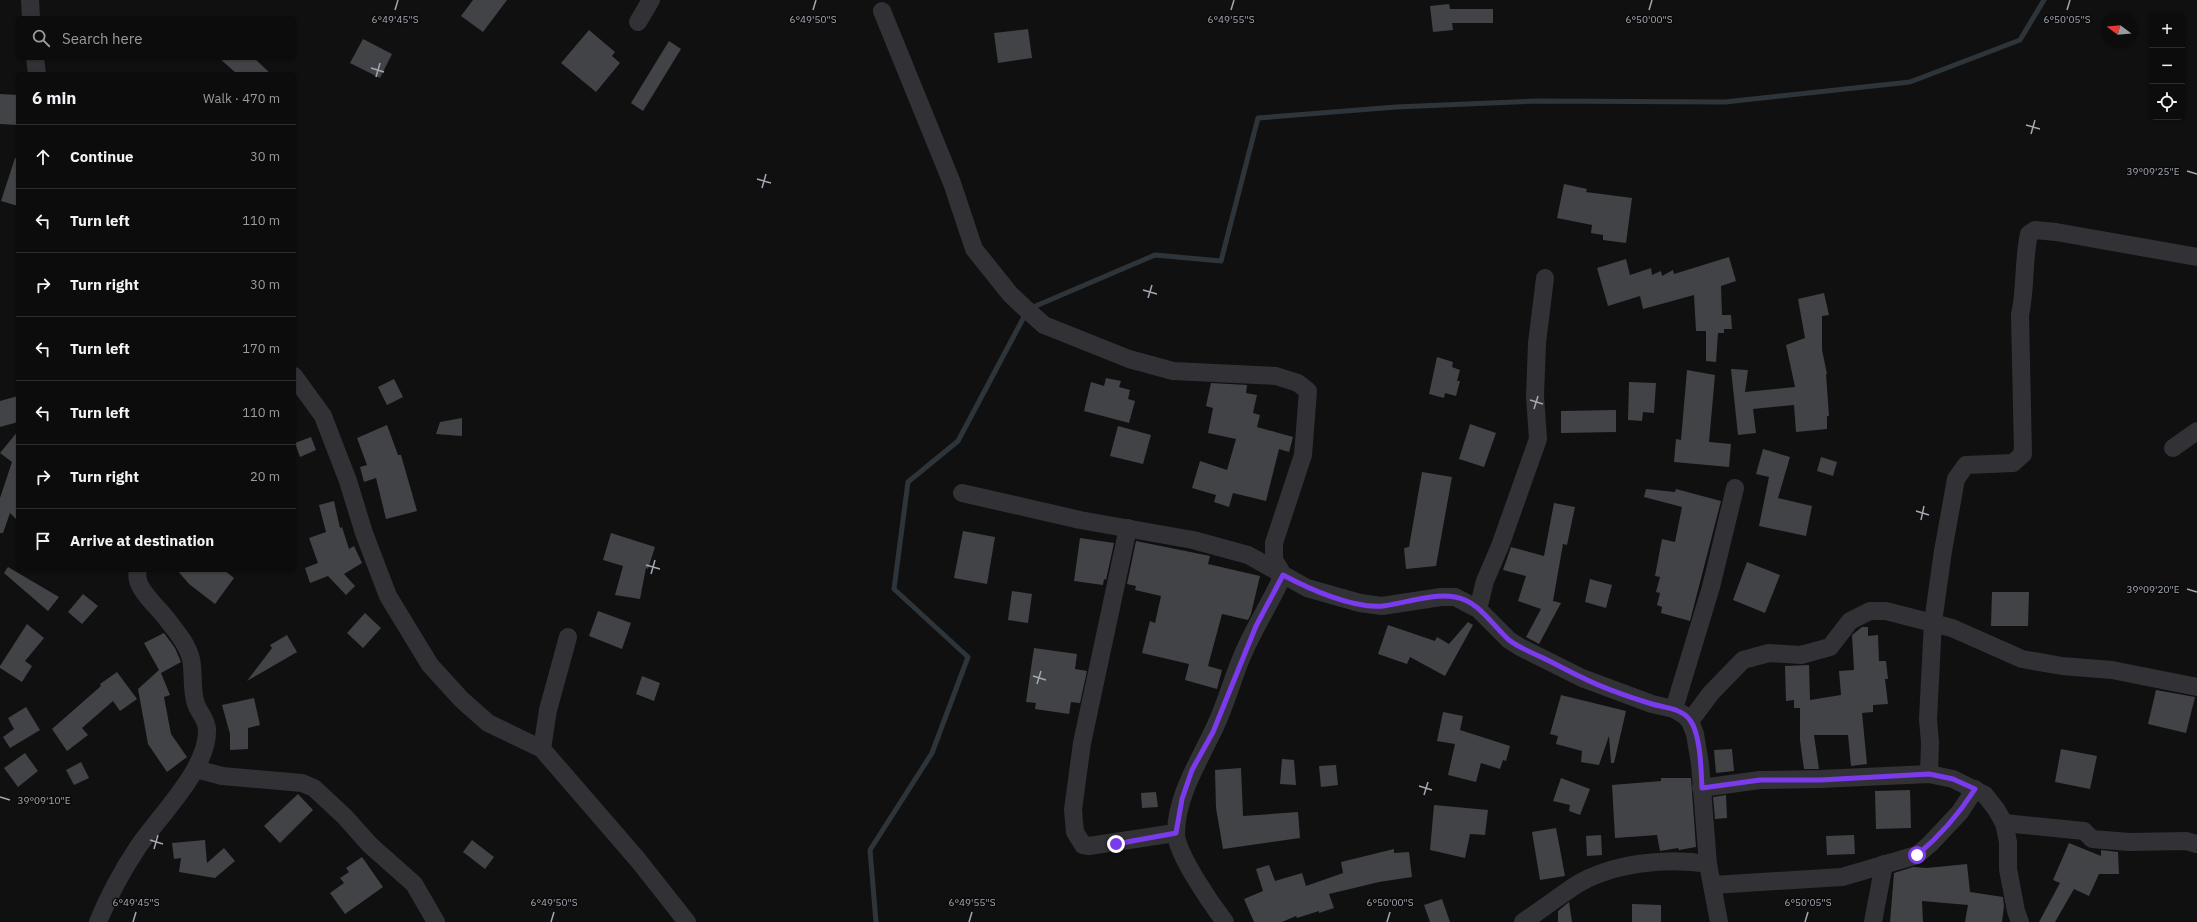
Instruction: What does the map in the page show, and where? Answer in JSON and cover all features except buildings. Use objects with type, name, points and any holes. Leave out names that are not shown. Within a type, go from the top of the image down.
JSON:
[{"type":"street","points":[[30,0],[31,16]]},
{"type":"street","points":[[638,22],[651,0]]},
{"type":"street","points":[[882,11],[952,183],[974,249],[1010,294],[1044,326],[1129,359],[1173,371],[1276,376],[1298,383],[1308,391],[1303,455],[1274,543],[1274,560],[1283,575]]},
{"type":"street","points":[[35,60],[37,72]]},
{"type":"street","points":[[1929,774],[1930,742],[1928,719],[1933,622],[1943,551],[1956,479],[1966,465],[2013,463],[2023,454],[2020,315],[2025,293],[2025,260],[2029,234],[2035,230],[2056,232],[2197,257]]},
{"type":"street","points":[[1478,609],[1484,581],[1500,546],[1538,439],[1535,396],[1537,343],[1545,278]]},
{"type":"street","points":[[296,379],[323,416],[348,481],[388,596],[430,665],[462,700],[488,723],[542,749],[638,860],[687,922]]},
{"type":"street","points":[[2173,448],[2197,431]]},
{"type":"street","points":[[1674,709],[1711,587],[1735,488]]},
{"type":"street","points":[[962,493],[1080,520],[1193,540],[1248,555],[1307,588],[1360,604],[1382,606],[1441,597],[1455,597],[1478,609],[1509,640],[1582,678],[1652,704],[1674,709],[1690,721],[1695,734],[1700,764],[1708,864],[1719,922]]},
{"type":"street","points":[[1128,528],[1082,743],[1073,810],[1075,832],[1083,845],[1089,846],[1176,833]]},
{"type":"street","points":[[98,922],[110,892],[138,847],[196,769],[204,748],[207,729],[204,717],[196,704],[191,659],[184,642],[157,605],[139,586],[138,572]]},
{"type":"street","points":[[1225,922],[1206,899],[1184,857],[1176,833],[1182,799],[1192,770],[1213,732],[1256,626],[1283,575]]},
{"type":"street","points":[[1690,721],[1711,693],[1743,660],[1769,653],[1801,655],[1830,647],[1850,621],[1870,611],[1886,611],[1952,628],[2022,659],[2062,666],[2112,670],[2197,687]]},
{"type":"street","points":[[542,749],[548,710],[568,637]]},
{"type":"street","points":[[196,769],[222,776],[302,783],[314,788],[345,817],[370,845],[414,884],[436,922]]},
{"type":"street","points":[[1702,788],[1760,780],[1820,780],[1929,774],[1953,779],[1985,795],[1996,809],[2004,823],[2008,842],[2008,869],[2016,911],[2020,922]]},
{"type":"street","points":[[1713,884],[1842,877],[1917,855],[1930,844],[1960,812],[1975,789]]},
{"type":"street","points":[[2004,823],[2084,831],[2092,839],[2128,842],[2186,841],[2197,844]]},
{"type":"street","points":[[1523,922],[1577,885],[1600,873],[1618,868],[1665,862],[1690,861],[1708,864]]},
{"type":"street","points":[[1873,922],[1884,864]]},
{"type":"waterway","points":[[1031,308],[1155,255],[1221,261],[1258,118],[1396,107],[1538,101],[1725,102],[1910,82],[2020,40],[2044,0]]},
{"type":"waterway","points":[[876,922],[870,850],[932,753],[968,657],[894,589],[908,482],[958,441],[1026,313]]},
{"type":"route","points":[[1116,844],[1176,833],[1182,799],[1192,770],[1213,732],[1238,665],[1256,626],[1283,575],[1307,588],[1360,604],[1382,606],[1441,597],[1455,597],[1465,600],[1478,609],[1502,631],[1509,640],[1520,646],[1582,678],[1652,704],[1674,709],[1684,715],[1690,721],[1695,734],[1702,788],[1760,780],[1820,780],[1929,774],[1953,779],[1975,789],[1960,812],[1930,844],[1917,855]]}]
